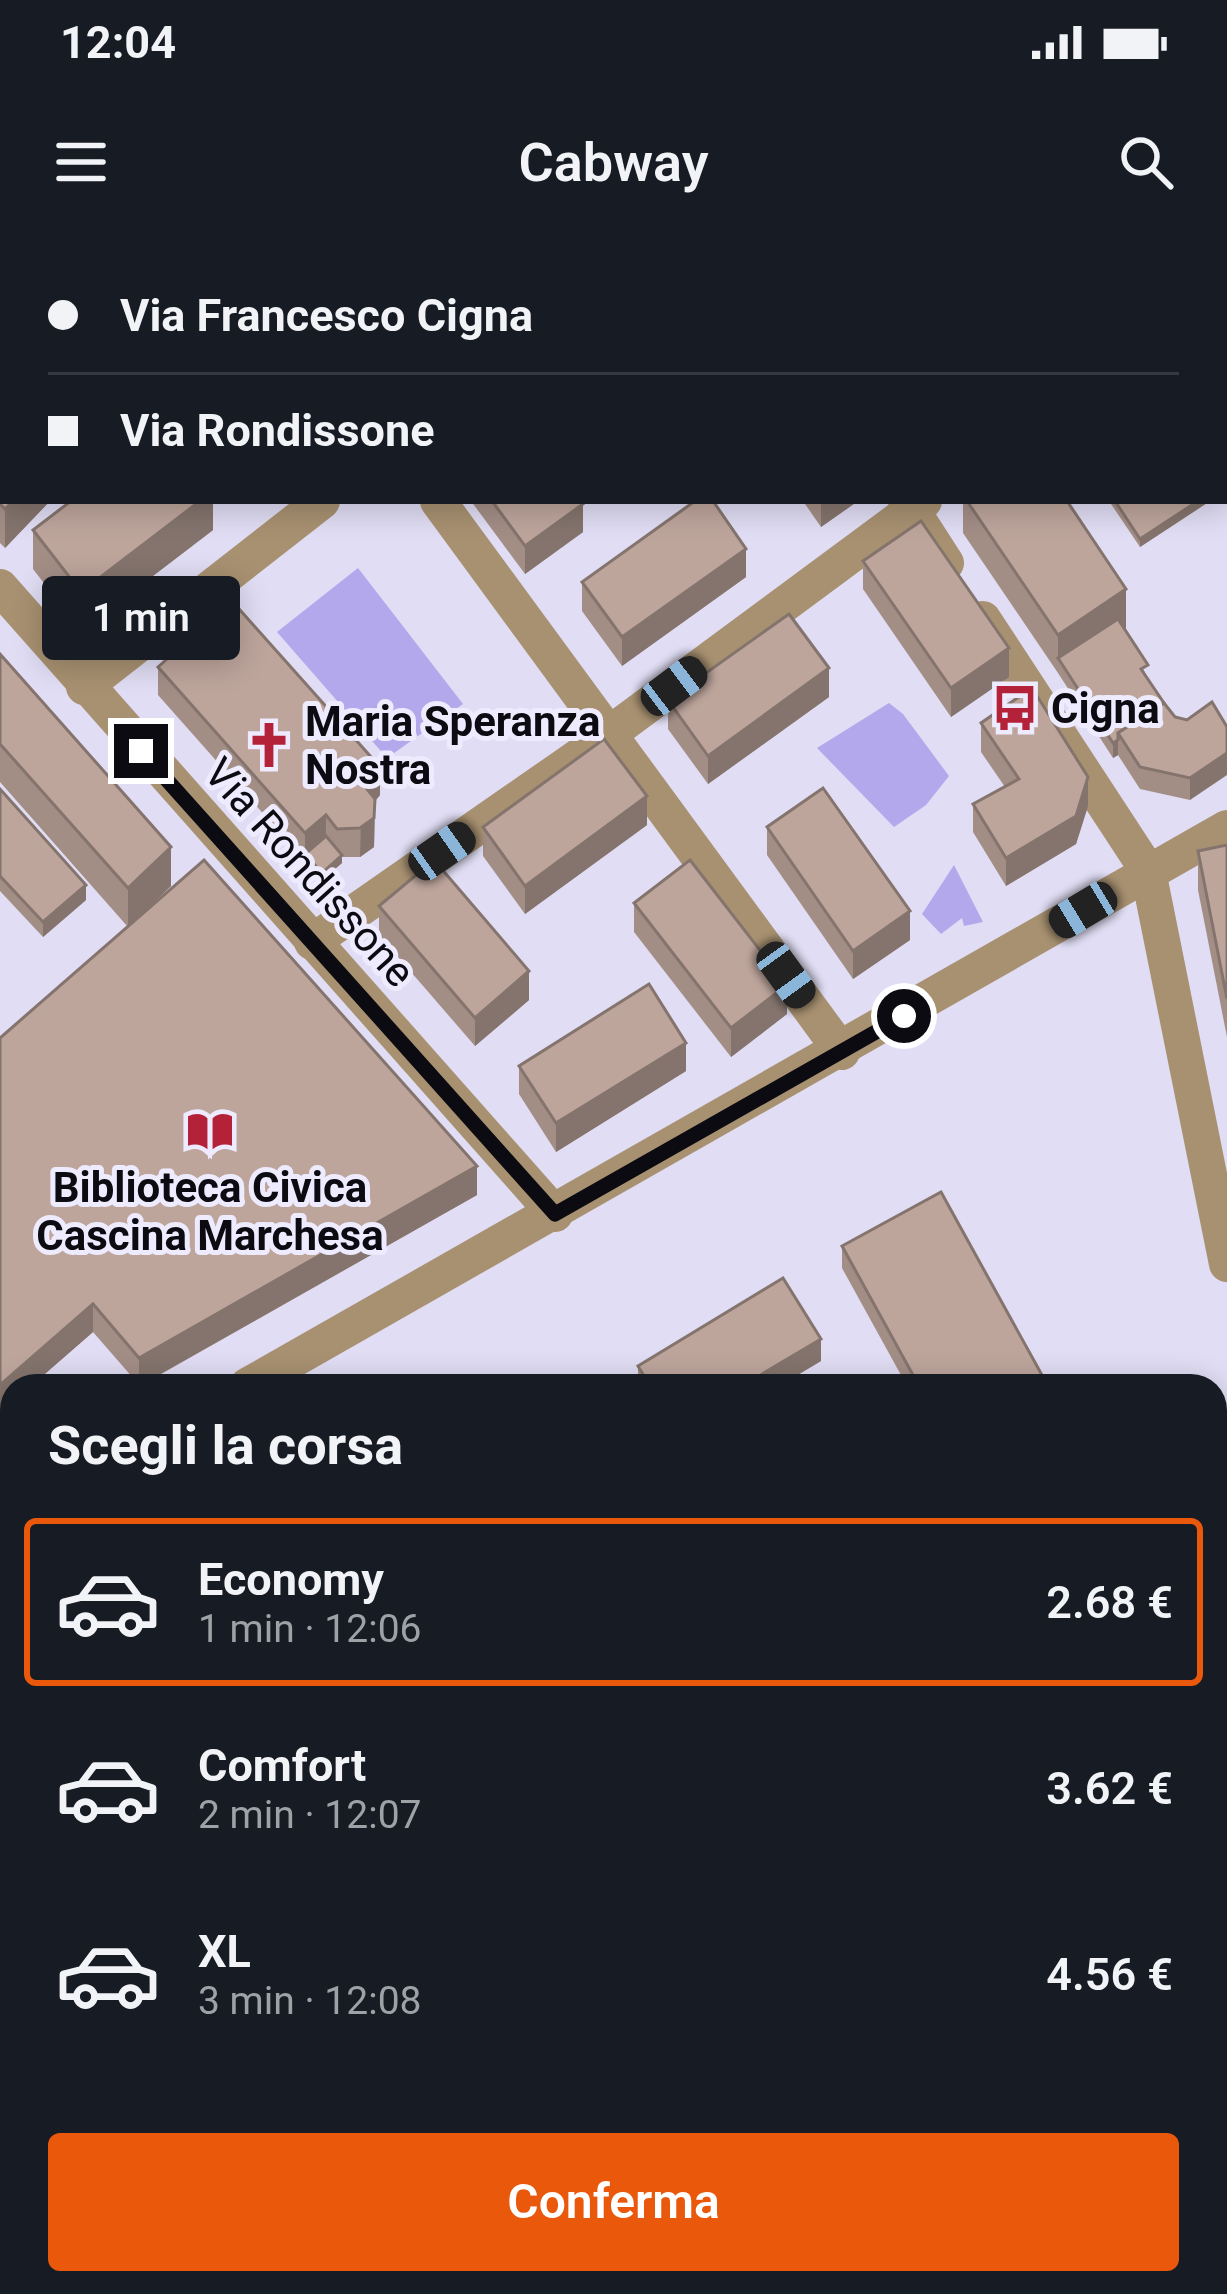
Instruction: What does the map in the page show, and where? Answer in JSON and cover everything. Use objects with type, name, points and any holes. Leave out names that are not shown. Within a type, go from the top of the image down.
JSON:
[{"type":"street","points":[[84,687],[318,504]]},
{"type":"street","points":[[439,504],[842,1052]]},
{"type":"street","points":[[312,942],[609,733],[914,504],[1148,871],[1227,1264]]},
{"type":"street","name":"Via Rondissone","points":[[0,587],[555,1214]]},
{"type":"street","points":[[268,1374],[842,1052],[1227,828]]},
{"type":"shaded area","points":[[358,568],[463,704],[387,758],[277,632]]},
{"type":"shaded area","points":[[889,703],[903,714],[949,776],[926,805],[894,827],[817,748]]},
{"type":"shaded area","points":[[954,865],[983,922],[964,926],[962,918],[941,934],[922,914]]},
{"type":"building","points":[[67,504],[196,504],[81,592],[33,530]]},
{"type":"building","points":[[494,504],[583,504],[525,546]]},
{"type":"building","points":[[691,504],[715,504],[746,549],[622,637],[582,582]]},
{"type":"building","points":[[969,504],[1069,504],[1126,589],[1058,635]]},
{"type":"building","points":[[1117,504],[1193,504],[1140,539]]},
{"type":"building","points":[[921,521],[1009,648],[951,688],[863,561]]},
{"type":"building","name":"Maria Speranza Nostra","points":[[232,601],[380,767],[362,783],[375,799],[374,818],[360,828],[337,829],[326,815],[305,833],[158,667]]},
{"type":"building","points":[[789,614],[829,668],[708,756],[668,700]]},
{"type":"building","points":[[1118,619],[1148,665],[1141,669],[1164,703],[1118,733],[1113,743],[1058,658]]},
{"type":"building","points":[[0,654],[171,847],[128,888],[0,744]]},
{"type":"building","points":[[1032,688],[1088,777],[1076,816],[1006,858],[973,804],[1019,779],[981,723]]},
{"type":"building","points":[[1212,702],[1227,727],[1227,753],[1190,778],[1140,767],[1118,733],[1164,703],[1175,717],[1187,720]]},
{"type":"building","points":[[604,739],[647,796],[525,886],[483,827]]},
{"type":"building","points":[[823,788],[910,911],[853,951],[767,827]]},
{"type":"building","points":[[0,789],[86,885],[43,922],[0,876]]},
{"type":"building","points":[[326,836],[342,855],[322,873],[305,854]]},
{"type":"building","points":[[1227,845],[1227,999],[1198,851]]},
{"type":"building","name":"Biblioteca Civica Cascina Marchesa","points":[[204,860],[477,1166],[139,1358],[93,1304],[13,1374],[0,1374],[0,1038]]},
{"type":"building","points":[[434,860],[529,971],[475,1018],[379,906]]},
{"type":"building","points":[[690,860],[787,985],[731,1028],[634,903]]},
{"type":"building","points":[[649,984],[686,1043],[556,1123],[519,1066]]},
{"type":"building","points":[[941,1192],[1041,1374],[912,1374],[842,1246]]},
{"type":"building","points":[[783,1278],[821,1339],[762,1374],[643,1374],[638,1366]]},
{"type":"place","name":"Cigna","points":[[1015,708]]},
{"type":"place","name":"Maria Speranza Nostra","points":[[269,745]]},
{"type":"place","name":"Biblioteca Civica Cascina Marchesa","points":[[210,1131]]},
{"type":"route","points":[[141,751],[555,1214],[904,1016]]}]
